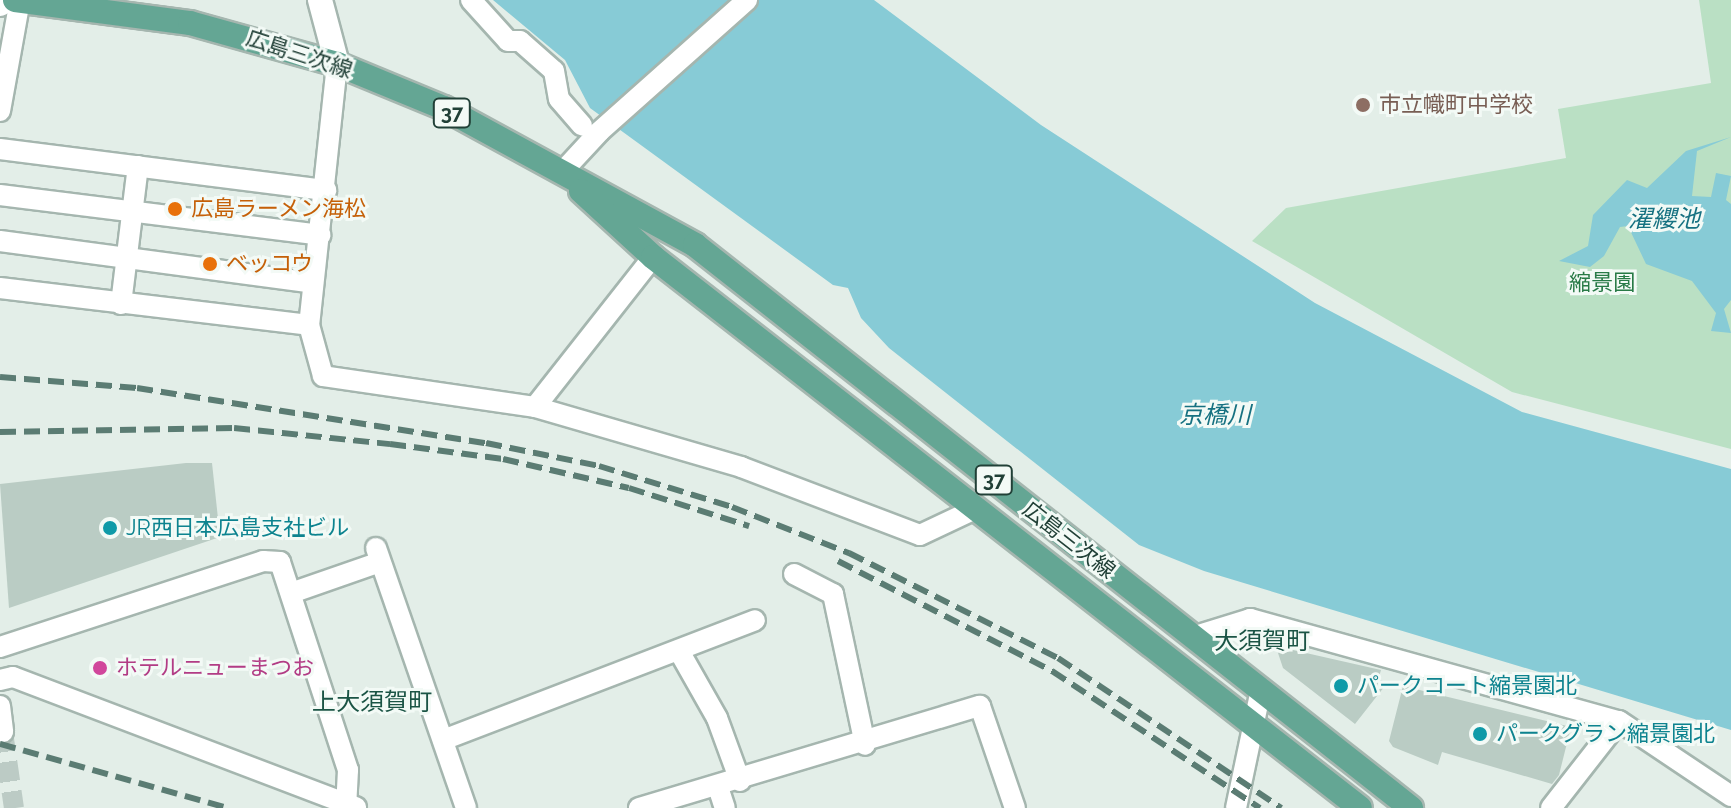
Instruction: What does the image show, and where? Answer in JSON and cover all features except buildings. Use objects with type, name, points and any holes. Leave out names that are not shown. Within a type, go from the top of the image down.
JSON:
[{"type":"main road","name":"広島三次線","points":[[18,0],[190,23],[337,64],[444,108],[695,245],[1411,808]]},
{"type":"main road","name":"広島三次線","points":[[563,171],[653,257],[1360,808]]},
{"type":"street","points":[[0,111],[18,0]]},
{"type":"street","points":[[320,0],[337,64],[326,190],[309,325],[323,376],[535,407],[741,467],[920,535],[975,509]]},
{"type":"street","points":[[471,0],[508,41],[520,41],[554,71],[559,99],[591,128]]},
{"type":"street","points":[[563,171],[591,128],[747,0]]},
{"type":"street","points":[[0,149],[326,190]]},
{"type":"street","points":[[121,304],[138,166]]},
{"type":"street","points":[[0,195],[321,235]]},
{"type":"street","points":[[0,241],[313,283]]},
{"type":"street","points":[[535,407],[653,257]]},
{"type":"street","points":[[0,288],[309,325]]},
{"type":"street","points":[[291,593],[378,555],[466,808]]},
{"type":"street","points":[[0,647],[263,561],[280,562],[348,770],[352,806],[13,677],[0,680]]},
{"type":"street","points":[[794,574],[833,594],[865,745]]},
{"type":"street","points":[[1192,637],[1250,619],[1619,721],[1731,796]]},
{"type":"street","points":[[443,740],[755,620]]},
{"type":"street","points":[[679,651],[717,718],[740,781]]},
{"type":"street","points":[[1236,808],[1261,689]]},
{"type":"street","points":[[0,706],[3,732]]},
{"type":"street","points":[[639,808],[865,745],[980,706],[1015,808]]},
{"type":"street","points":[[1551,808],[1619,721]]},
{"type":"street","points":[[718,787],[725,808]]},
{"type":"green space","name":"縮景園","points":[[1699,0],[1731,0],[1731,449],[1512,392],[1252,241],[1286,208],[1566,158],[1558,109],[1711,83]]},
{"type":"water","name":"京橋川","points":[[493,0],[874,0],[1041,125],[1315,303],[1522,412],[1731,469],[1731,730],[1204,571],[1139,545],[889,348],[861,318],[848,288],[833,285],[590,108],[565,60]]},
{"type":"water","name":"濯纓池","points":[[1731,137],[1697,151],[1692,196],[1711,197],[1716,173],[1731,176],[1726,200],[1731,204],[1731,300],[1724,309],[1731,333],[1711,331],[1716,313],[1692,281],[1646,264],[1628,226],[1620,227],[1604,256],[1590,267],[1559,261],[1588,246],[1593,215],[1627,180],[1647,188],[1686,151]]},
{"type":"tunnel","points":[[3,732],[14,808]]},
{"type":"railway","points":[[0,377],[137,388],[486,443],[599,466],[732,507],[849,553],[1058,658],[1281,808]]},
{"type":"railway","points":[[0,432],[234,428],[390,444],[503,459],[629,488],[749,526]]},
{"type":"railway","points":[[838,561],[1052,671],[1260,808]]},
{"type":"railway","points":[[0,744],[228,808]]},
{"type":"place","name":"市立幟町中学校","points":[[1363,105]]},
{"type":"place","name":"広島ラーメン海松","points":[[175,209]]},
{"type":"place","name":"ベッコウ","points":[[210,264]]},
{"type":"place","name":"JR西日本広島支社ビル","points":[[110,528]]},
{"type":"place","name":"ホテルニューまつお","points":[[100,668]]},
{"type":"place","name":"パークコート縮景園北","points":[[1341,686]]},
{"type":"place","name":"パークグラン縮景園北","points":[[1480,734]]},
{"type":"district","name":"大須賀町","points":[[1262,641]]},
{"type":"district","name":"上大須賀町","points":[[372,702]]}]
